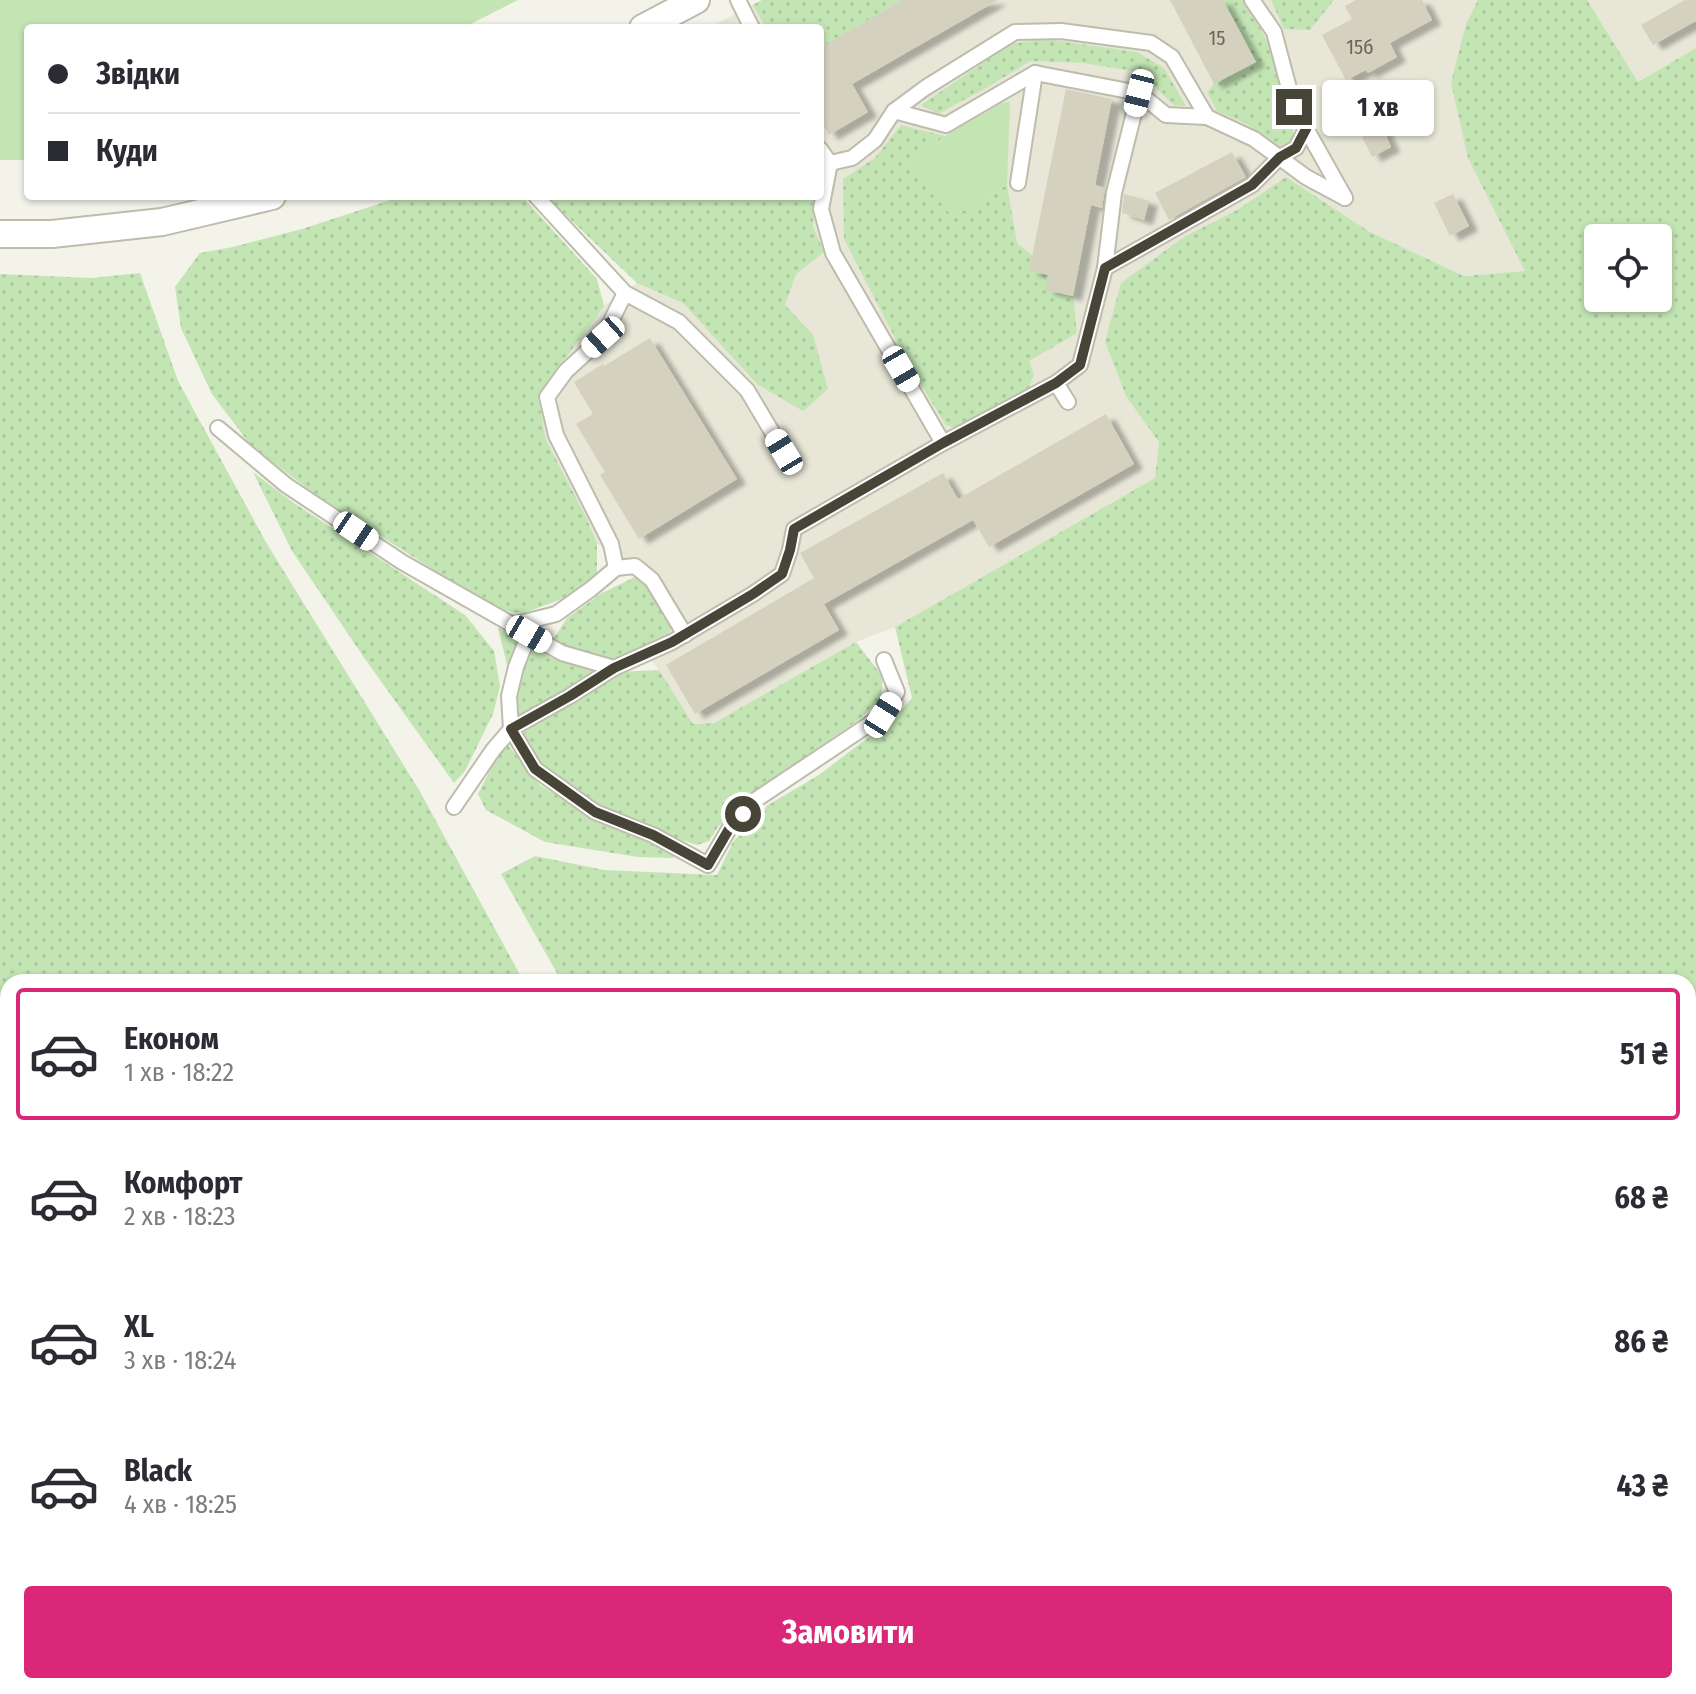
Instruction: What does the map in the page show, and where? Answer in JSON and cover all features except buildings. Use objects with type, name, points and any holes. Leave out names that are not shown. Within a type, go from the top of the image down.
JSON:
[{"type":"street","points":[[651,24],[696,0]]},
{"type":"street","points":[[0,234],[52,234],[162,222],[255,200]]},
{"type":"lane","points":[[738,0],[750,24]]},
{"type":"lane","points":[[894,111],[946,125],[1035,73],[1139,93],[1166,115],[1207,117],[1254,139],[1306,177],[1345,198],[1294,107],[1274,32],[1252,0]]},
{"type":"lane","points":[[830,163],[852,158],[875,140],[894,111],[1015,32],[1061,31],[1151,43],[1172,57],[1207,117]]},
{"type":"lane","points":[[1018,183],[1035,73]]},
{"type":"lane","points":[[454,807],[511,729],[614,668],[685,635],[782,574],[794,529],[943,443],[1056,383],[1080,365],[1105,268],[1114,193],[1139,93]]},
{"type":"lane","points":[[1105,268],[1252,185],[1280,157],[1296,148],[1306,129]]},
{"type":"lane","points":[[824,155],[830,163],[824,194]]},
{"type":"lane","points":[[540,200],[625,293],[679,322],[747,390],[784,452]]},
{"type":"lane","points":[[823,200],[821,209],[833,253],[943,443]]},
{"type":"lane","points":[[616,568],[611,544],[556,435],[547,397],[566,371],[603,337],[625,293]]},
{"type":"lane","points":[[1056,383],[1068,402]]},
{"type":"lane","points":[[218,428],[286,485],[402,562],[562,653],[614,668]]},
{"type":"lane","points":[[512,625],[556,614],[616,568],[635,566],[652,580],[685,635]]},
{"type":"lane","points":[[529,634],[509,696],[511,729],[535,769],[595,812],[653,835],[708,865],[729,829],[757,799],[883,715],[897,692],[884,660]]},
{"type":"shaded area","points":[[762,0],[1478,0],[1466,24],[1468,158],[1526,271],[1464,276],[1370,232],[1286,177],[1237,210],[1127,398],[1159,442],[1155,478],[895,627],[856,642],[714,723],[693,724],[642,649],[646,583],[597,543],[546,440],[538,397],[604,306],[637,283],[550,200],[824,200],[824,24],[716,24]]},
{"type":"shaded area","points":[[1587,0],[1696,0],[1696,48],[1638,83]]},
{"type":"green space","points":[[0,0],[518,0],[471,24],[24,24],[24,160],[0,160]]},
{"type":"green space","points":[[762,0],[902,0],[824,46],[824,24],[764,24],[753,5]]},
{"type":"green space","points":[[1223,0],[1245,0],[1268,43],[1279,86],[1291,115],[1294,138],[1279,147],[1247,124],[1217,111],[1207,92],[1214,84]]},
{"type":"green space","points":[[1271,0],[1334,0],[1310,30],[1284,29]]},
{"type":"green space","points":[[1478,0],[1587,0],[1638,82],[1696,48],[1696,974],[557,974],[501,874],[535,856],[604,870],[717,875],[733,842],[768,805],[819,775],[896,716],[912,698],[895,627],[1155,478],[1159,442],[1127,398],[1105,342],[1121,283],[1184,237],[1237,210],[1286,177],[1370,232],[1464,276],[1525,271],[1468,158],[1451,83],[1466,24]]},
{"type":"green space","points":[[1045,39],[1137,52],[1164,68],[1186,106],[1174,105],[1139,72],[1083,63],[1030,61],[938,114],[921,105],[1011,44]]},
{"type":"green space","points":[[1010,102],[1007,185],[953,217],[907,165],[945,136],[1002,103]]},
{"type":"green space","points":[[901,125],[945,136],[907,165],[953,217],[1007,185],[1017,243],[1032,255],[1048,275],[1046,290],[1073,296],[1077,333],[1029,361],[1034,374],[1029,388],[958,429],[946,425],[910,367],[844,239],[843,179],[875,158]]},
{"type":"green space","points":[[391,200],[526,200],[597,279],[604,306],[538,397],[546,440],[597,543],[597,573],[570,596],[524,613],[496,610],[315,494],[252,447],[212,394],[181,328],[175,287],[200,253],[302,229]]},
{"type":"green space","points":[[550,200],[815,200],[813,227],[824,252],[796,274],[785,305],[813,335],[828,389],[803,411],[758,385],[683,303],[637,283]]},
{"type":"green space","points":[[140,273],[178,381],[267,544],[419,790],[520,974],[0,974],[0,274],[92,278]]},
{"type":"green space","points":[[253,472],[291,501],[465,615],[494,651],[500,686],[493,714],[465,771],[454,783],[292,551]]},
{"type":"green space","points":[[635,577],[646,583],[673,623],[669,633],[642,649],[612,661],[579,652],[553,640],[567,618],[602,593]]},
{"type":"green space","points":[[498,628],[552,658],[595,672],[520,718]]},
{"type":"green space","points":[[856,642],[883,677],[881,698],[861,718],[745,798],[709,841],[697,845],[658,832],[584,798],[554,777],[534,756],[523,734],[533,724],[617,672],[659,670],[693,724],[714,723]]},
{"type":"green space","points":[[508,745],[540,785],[595,819],[677,854],[673,858],[638,857],[545,842],[486,810],[478,794],[502,747]]},
{"type":"route","points":[[743,814],[729,829],[708,865],[653,835],[595,812],[535,769],[511,729],[614,668],[672,642],[753,594],[782,574],[794,529],[943,443],[1056,383],[1080,365],[1105,268],[1252,185],[1280,157],[1296,148],[1306,129],[1294,107]]}]
